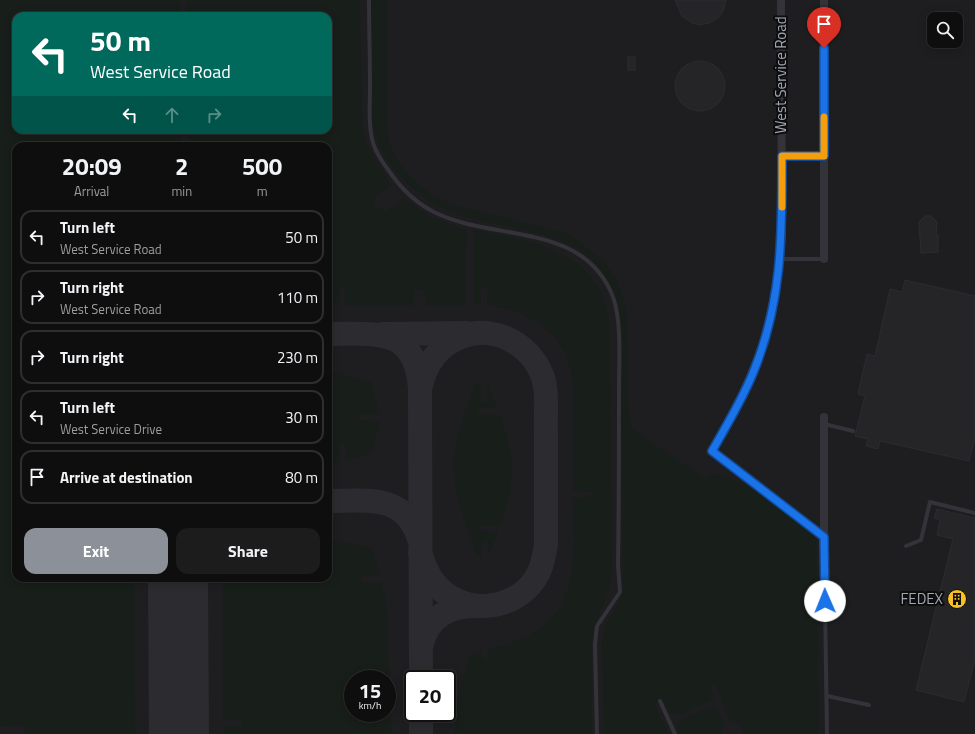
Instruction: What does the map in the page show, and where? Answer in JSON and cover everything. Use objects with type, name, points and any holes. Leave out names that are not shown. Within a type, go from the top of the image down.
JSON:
[{"type":"street","name":"West Service Road","points":[[781,0],[782,236],[772,314],[760,353],[743,396],[712,451],[824,537]]},
{"type":"street","points":[[824,0],[824,259]]},
{"type":"street","points":[[824,420],[824,537]]},
{"type":"lane","points":[[369,0],[370,120],[374,144],[394,179],[411,196],[434,212],[470,224],[560,244],[578,253],[592,265],[604,279],[613,298],[617,318],[619,364],[618,565],[620,592],[597,626],[595,644],[597,734]]},
{"type":"lane","points":[[782,156],[824,156]]},
{"type":"lane","points":[[780,259],[824,259]]},
{"type":"lane","points":[[824,420],[853,431]]},
{"type":"lane","points":[[906,546],[921,540],[930,502],[975,513]]},
{"type":"lane","points":[[824,537],[828,734]]},
{"type":"lane","points":[[827,696],[870,705]]},
{"type":"lane","points":[[660,701],[675,734]]},
{"type":"shaded area","points":[[0,0],[975,0],[975,734],[0,734]]},
{"type":"shaded area","points":[[0,0],[180,0],[180,12],[12,12],[12,134],[182,134],[182,142],[12,142],[12,582],[134,582],[135,734],[25,734],[24,725],[1,726],[0,734]]},
{"type":"shaded area","points":[[186,0],[360,0],[362,124],[367,144],[391,185],[374,196],[375,208],[387,211],[403,198],[433,218],[466,230],[465,306],[425,306],[425,291],[414,291],[413,306],[345,306],[344,287],[339,287],[338,306],[332,306],[332,142],[187,142],[187,134],[332,134],[332,12],[186,12]]},
{"type":"shaded area","points":[[371,0],[387,0],[387,130],[390,146],[398,162],[410,176],[432,195],[453,205],[567,233],[605,262],[617,281],[626,306],[629,421],[637,433],[704,478],[713,473],[753,487],[809,527],[815,537],[817,547],[818,734],[744,734],[740,724],[730,720],[714,683],[710,685],[714,697],[712,700],[680,714],[670,713],[662,699],[654,703],[668,734],[604,734],[602,641],[606,624],[621,599],[623,584],[620,321],[612,292],[601,271],[586,255],[569,244],[548,236],[455,214],[422,196],[396,171],[381,149],[374,127],[371,91]]},
{"type":"shaded area","points":[[473,230],[518,238],[553,250],[580,265],[600,289],[609,322],[612,569],[608,593],[593,630],[591,650],[592,734],[455,734],[456,706],[469,655],[482,651],[482,659],[488,659],[488,649],[529,635],[546,623],[558,609],[566,593],[571,575],[574,537],[573,498],[591,497],[592,492],[573,491],[572,378],[567,357],[560,345],[551,334],[529,317],[487,305],[487,287],[480,286],[481,305],[473,305]]},
{"type":"shaded area","points":[[332,371],[371,382],[380,414],[360,414],[360,420],[380,421],[372,453],[345,461],[345,443],[339,443],[339,462],[332,464]]},
{"type":"shaded area","points":[[481,382],[481,402],[487,402],[487,382],[497,408],[479,408],[479,414],[499,414],[509,444],[512,470],[509,495],[500,525],[480,525],[480,531],[498,532],[488,556],[488,541],[482,541],[482,557],[476,553],[462,515],[454,475],[456,440],[475,386]]},
{"type":"shaded area","points":[[332,539],[372,549],[380,576],[362,576],[362,582],[381,582],[386,599],[389,670],[344,670],[344,722],[391,722],[392,734],[224,734],[224,726],[242,726],[242,720],[223,720],[223,583],[332,582]]},
{"type":"shaded area","points":[[712,707],[719,711],[724,723],[720,734],[679,734],[676,728],[679,723],[691,714]]},
{"type":"building","points":[[675,0],[726,0],[723,11],[718,18],[709,23],[700,25],[692,23],[682,16]]},
{"type":"building","points":[[628,57],[635,57],[635,70],[628,70]]},
{"type":"building","points":[[700,61],[710,63],[718,68],[723,76],[725,86],[723,96],[718,104],[710,109],[700,111],[690,109],[682,104],[677,96],[675,86],[677,76],[682,68],[690,63]]},
{"type":"building","points":[[925,216],[931,216],[937,222],[936,235],[938,235],[938,252],[921,253],[919,222]]},
{"type":"building","points":[[905,280],[975,296],[975,438],[969,461],[880,441],[878,449],[866,446],[868,439],[855,436],[865,396],[858,394],[867,354],[875,356],[890,289],[902,292]]},
{"type":"building","name":"FEDEX","points":[[937,509],[975,518],[975,659],[964,702],[916,690],[953,539],[937,535],[940,520],[934,518]]},
{"type":"taxiway","points":[[383,334],[466,333]]},
{"type":"taxiway","points":[[420,389],[425,372],[434,356],[447,344],[464,336],[477,333],[490,333],[502,336],[513,342],[524,349],[532,358],[544,381],[546,400],[546,545],[539,572],[531,584],[521,594],[508,601],[494,605],[480,606],[466,604],[452,598],[436,585],[427,572],[420,552]]},
{"type":"taxiway","points":[[332,334],[377,335],[390,338],[402,344],[411,354],[417,369],[420,389],[421,670]]},
{"type":"taxiway","points":[[332,501],[370,501],[394,507],[404,514],[413,524],[419,539]]},
{"type":"taxiway","points":[[178,582],[178,586]]},
{"type":"taxiway","points":[[422,644],[429,627],[442,615],[457,608],[476,606]]},
{"type":"taxiway","points":[[421,722],[421,734]]},
{"type":"runway","points":[[178,582],[179,734]]},
{"type":"slow traffic","points":[[782,207],[782,156],[824,156],[824,117]]},
{"type":"place","name":"FEDEX","points":[[957,599]]},
{"type":"route","points":[[824,48],[824,156],[782,156],[782,236],[779,275],[772,314],[754,372],[734,415],[712,451],[824,537],[825,601]]}]
